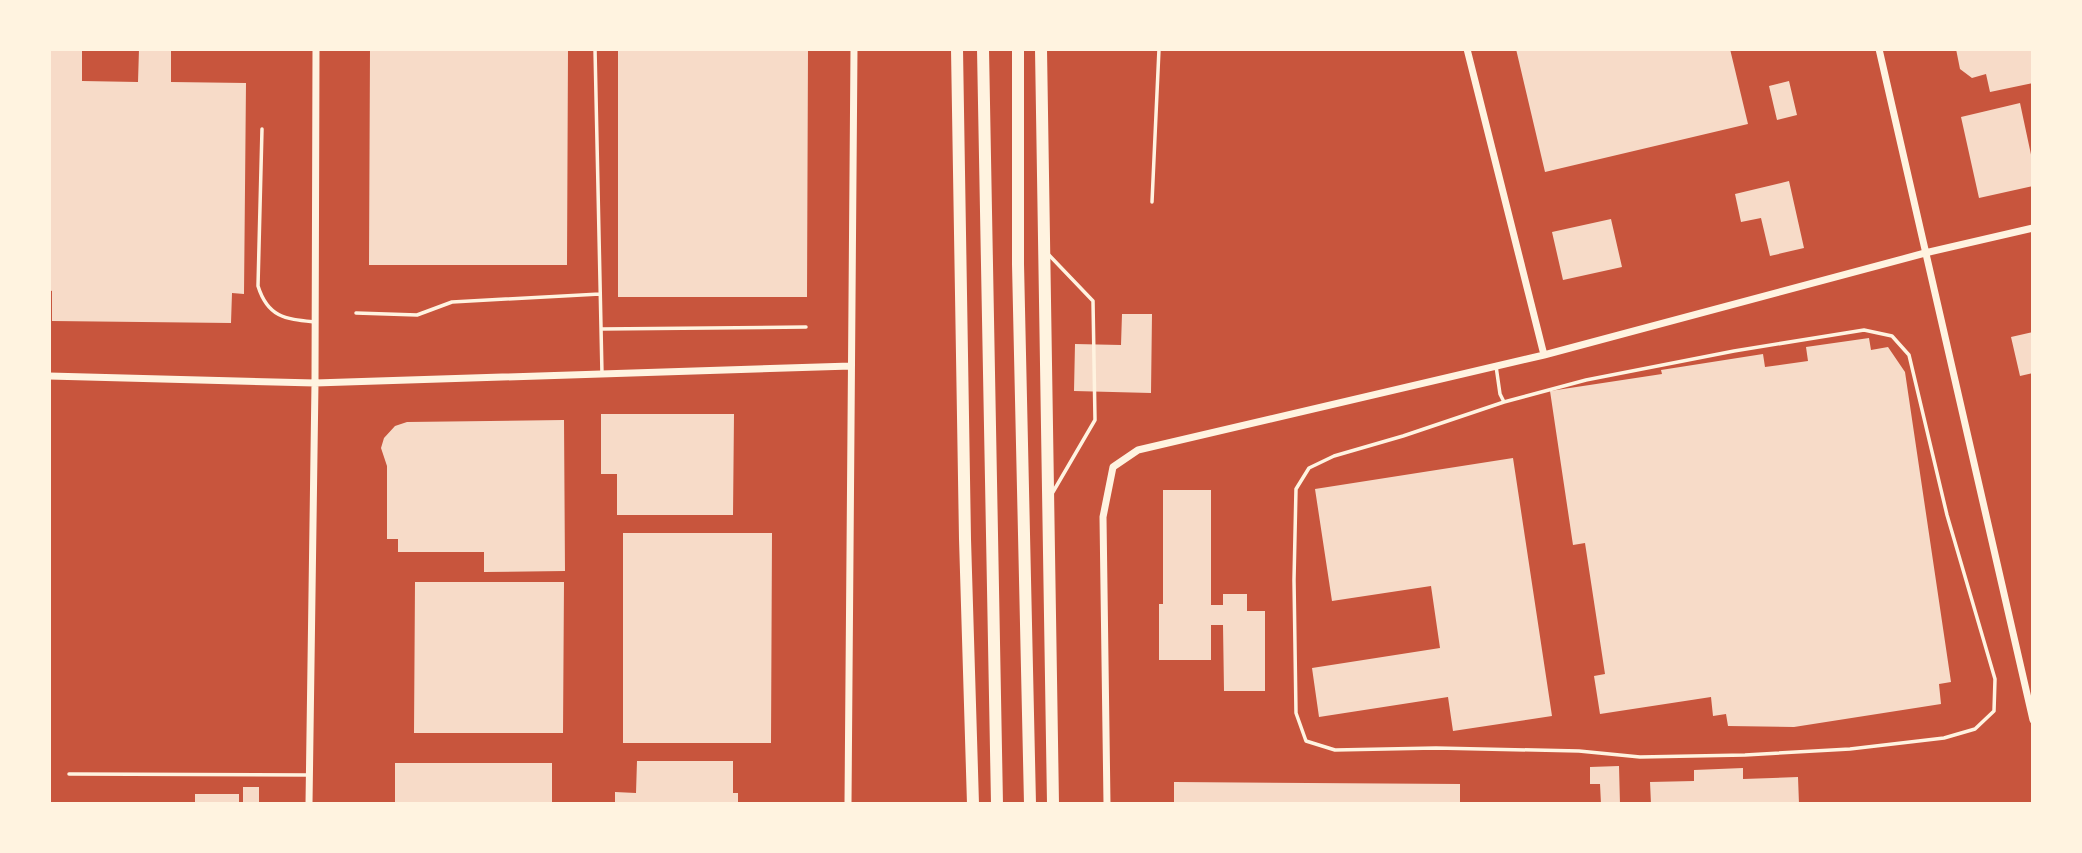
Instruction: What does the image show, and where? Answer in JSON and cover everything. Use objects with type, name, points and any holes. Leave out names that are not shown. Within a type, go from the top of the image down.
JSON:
[{"type":"highway","points":[[957,49],[965,539],[973,804]]},
{"type":"highway","points":[[983,49],[997,804]]},
{"type":"highway","points":[[1018,49],[1018,278],[1030,804]]},
{"type":"highway","points":[[1041,49],[1053,804]]},
{"type":"street","points":[[309,804],[316,49]]},
{"type":"street","points":[[848,804],[854,49]]},
{"type":"street","points":[[1467,49],[1544,355]]},
{"type":"street","points":[[1879,49],[2033,720]]},
{"type":"street","points":[[1107,804],[1103,517],[1113,467],[1138,450],[1544,355],[1926,253],[2033,228]]},
{"type":"street","points":[[49,376],[315,383],[851,366]]},
{"type":"lane","points":[[595,49],[602,374]]},
{"type":"lane","points":[[1152,202],[1159,49]]},
{"type":"lane","points":[[262,128],[258,286],[264,300],[276,313],[284,318],[315,322]]},
{"type":"lane","points":[[1044,250],[1093,301],[1095,420],[1048,499]]},
{"type":"lane","points":[[356,313],[417,315],[452,302],[600,294]]},
{"type":"lane","points":[[601,329],[806,327]]},
{"type":"lane","points":[[1864,330],[1892,335],[1909,355],[1947,515],[1995,679],[1994,711],[1975,729],[1944,738],[1850,749],[1745,755],[1640,757],[1580,751],[1335,750],[1306,741],[1296,713],[1296,489],[1309,468],[1334,456],[1504,402],[1586,380],[1734,351],[1864,330]]},
{"type":"lane","points":[[1496,366],[1500,394],[1504,402]]},
{"type":"lane","points":[[69,774],[309,775]]},
{"type":"building","points":[[49,49],[82,49],[82,81],[138,82],[139,49],[171,49],[171,82],[246,83],[244,294],[232,293],[231,323],[52,321],[52,291],[49,290]]},
{"type":"building","points":[[370,49],[568,49],[567,265],[369,265]]},
{"type":"building","points":[[618,49],[808,49],[807,297],[618,297]]},
{"type":"building","points":[[1516,49],[1730,49],[1748,124],[1545,172]]},
{"type":"building","points":[[1956,49],[2033,49],[2033,83],[1990,92],[1986,74],[1972,78],[1960,69]]},
{"type":"building","points":[[1789,81],[1797,115],[1777,120],[1769,86]]},
{"type":"building","points":[[2020,103],[2033,164],[2033,186],[1979,198],[1961,117]]},
{"type":"building","points":[[1789,181],[1804,248],[1770,256],[1761,218],[1741,222],[1735,194]]},
{"type":"building","points":[[1611,219],[1622,267],[1563,280],[1552,232]]},
{"type":"building","points":[[1122,314],[1152,314],[1151,393],[1074,391],[1075,344],[1121,345]]},
{"type":"building","points":[[2033,332],[2033,373],[2020,376],[2011,337]]},
{"type":"building","points":[[1869,338],[1871,350],[1888,347],[1905,372],[1951,682],[1939,684],[1941,704],[1794,727],[1728,726],[1726,714],[1713,716],[1711,697],[1600,714],[1594,676],[1605,674],[1585,543],[1573,545],[1550,391],[1662,374],[1661,370],[1763,354],[1765,367],[1808,361],[1806,347]]},
{"type":"building","points":[[601,414],[734,414],[733,515],[617,515],[617,474],[601,474]]},
{"type":"building","points":[[564,420],[565,571],[484,572],[484,552],[398,552],[398,539],[387,539],[387,466],[381,448],[384,438],[395,426],[407,422]]},
{"type":"building","points":[[1513,458],[1552,716],[1453,731],[1448,697],[1319,717],[1312,668],[1440,648],[1431,586],[1332,601],[1315,489]]},
{"type":"building","points":[[1163,490],[1211,490],[1211,605],[1223,605],[1223,594],[1247,594],[1247,611],[1265,611],[1265,691],[1224,691],[1223,625],[1211,625],[1211,660],[1159,660],[1159,604],[1163,604]]},
{"type":"building","points":[[623,533],[772,533],[771,743],[623,743]]},
{"type":"building","points":[[415,582],[564,582],[563,733],[414,733]]},
{"type":"building","points":[[637,761],[733,761],[733,793],[738,793],[738,804],[615,804],[615,792],[636,793]]},
{"type":"building","points":[[395,763],[552,763],[552,804],[395,804]]},
{"type":"building","points":[[1619,766],[1620,804],[1601,804],[1600,784],[1590,784],[1590,767]]},
{"type":"building","points":[[1743,768],[1743,779],[1798,777],[1799,804],[1651,804],[1650,782],[1694,781],[1694,770]]},
{"type":"building","points":[[1174,782],[1460,784],[1460,804],[1174,804]]},
{"type":"building","points":[[243,787],[259,787],[259,804],[243,804]]},
{"type":"building","points":[[195,794],[239,794],[239,804],[195,804]]}]
